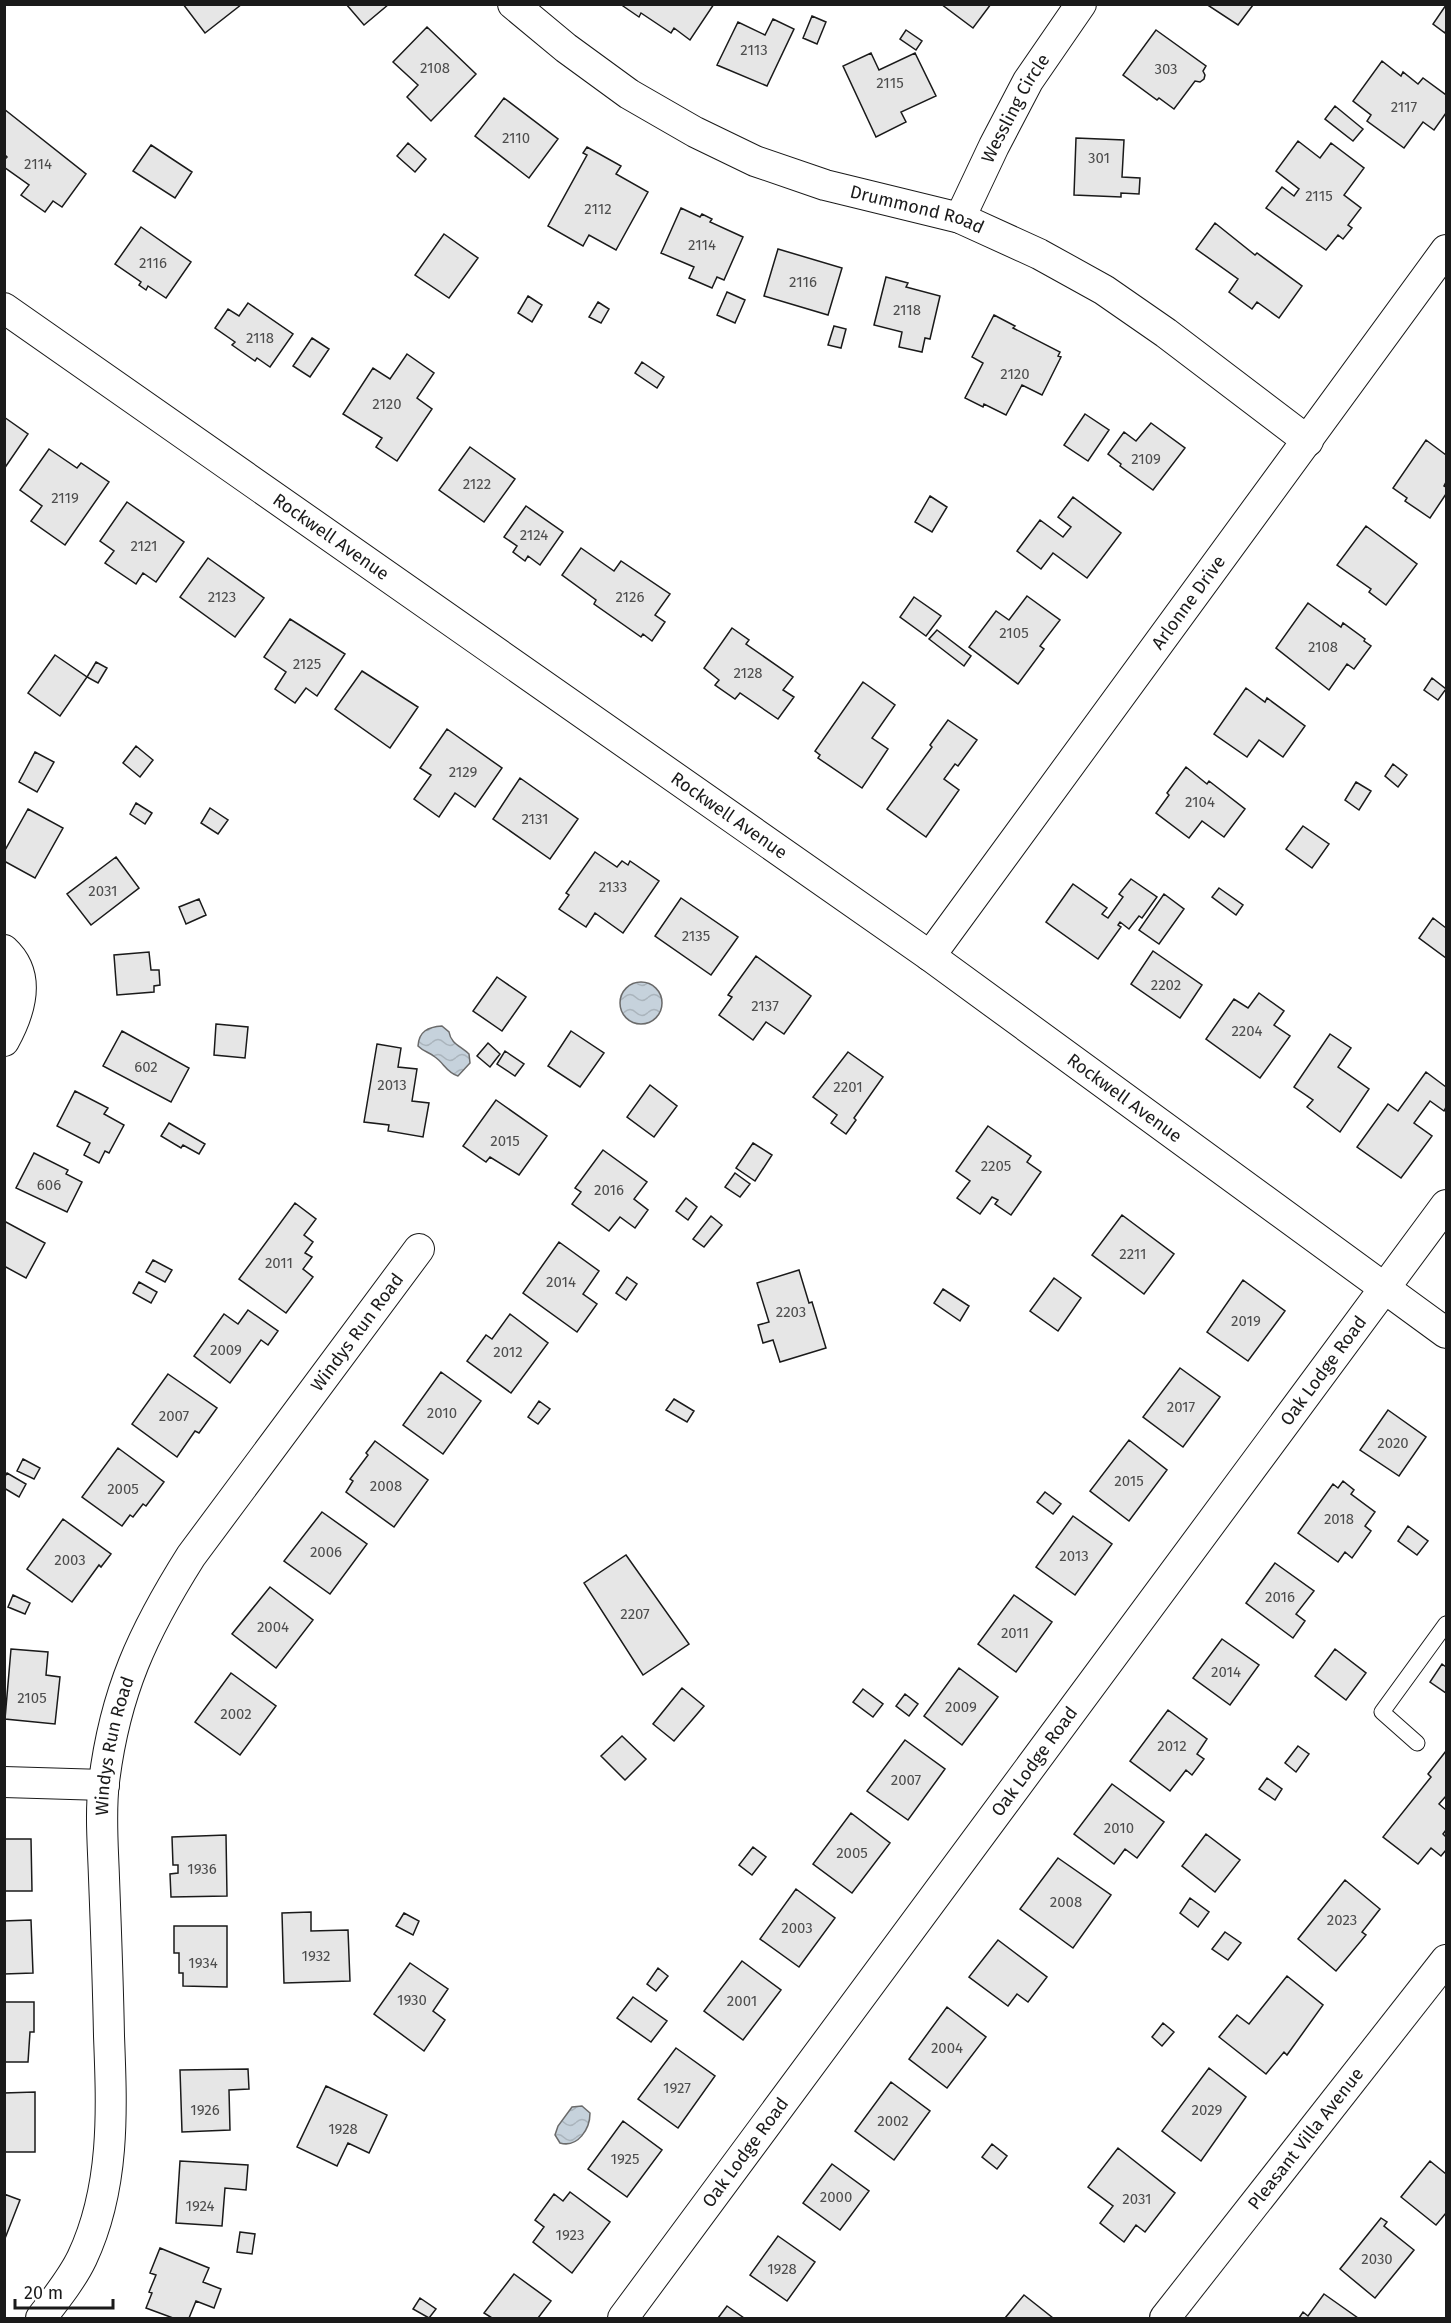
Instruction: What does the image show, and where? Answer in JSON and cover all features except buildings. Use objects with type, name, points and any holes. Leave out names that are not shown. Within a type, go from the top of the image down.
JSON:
[{"type":"street","name":"Drummond Road","points":[[513,4],[566,48],[630,94],[695,132],[755,160],[825,185],[960,218],[1039,254],[1104,290],[1166,333],[1308,441]]},
{"type":"street","name":"Wessling Circle","points":[[960,218],[1028,81],[1081,4]]},
{"type":"street","name":"Arlonne Drive","points":[[930,956],[1446,250]]},
{"type":"street","name":"Rockwell Avenue","points":[[4,308],[930,956],[1446,1332]]},
{"type":"street","points":[[4,950],[11,956],[21,977],[21,1001],[4,1041]]},
{"type":"street","name":"Oak Lodge Road","points":[[623,2319],[1446,1205]]},
{"type":"street","name":"Windys Run Road","points":[[41,2319],[81,2260],[98,2217],[108,2169],[112,2118],[103,1840],[104,1785],[110,1741],[122,1692],[140,1646],[161,1604],[190,1556],[419,1249]]},
{"type":"street","points":[[4,1782],[104,1785]]},
{"type":"street","name":"Pleasant Villa Avenue","points":[[1165,2319],[1446,1960]]},
{"type":"lane","points":[[1417,1743],[1382,1712],[1446,1624]]},
{"type":"water","points":[[641,982],[656,988],[662,1003],[656,1018],[641,1024],[626,1018],[620,1003],[626,988]]},
{"type":"water","points":[[442,1026],[449,1032],[454,1042],[469,1054],[470,1063],[458,1076],[418,1046],[422,1033],[432,1027]]},
{"type":"water","points":[[582,2106],[590,2113],[585,2131],[572,2143],[560,2143],[555,2135],[558,2126],[572,2107]]}]
